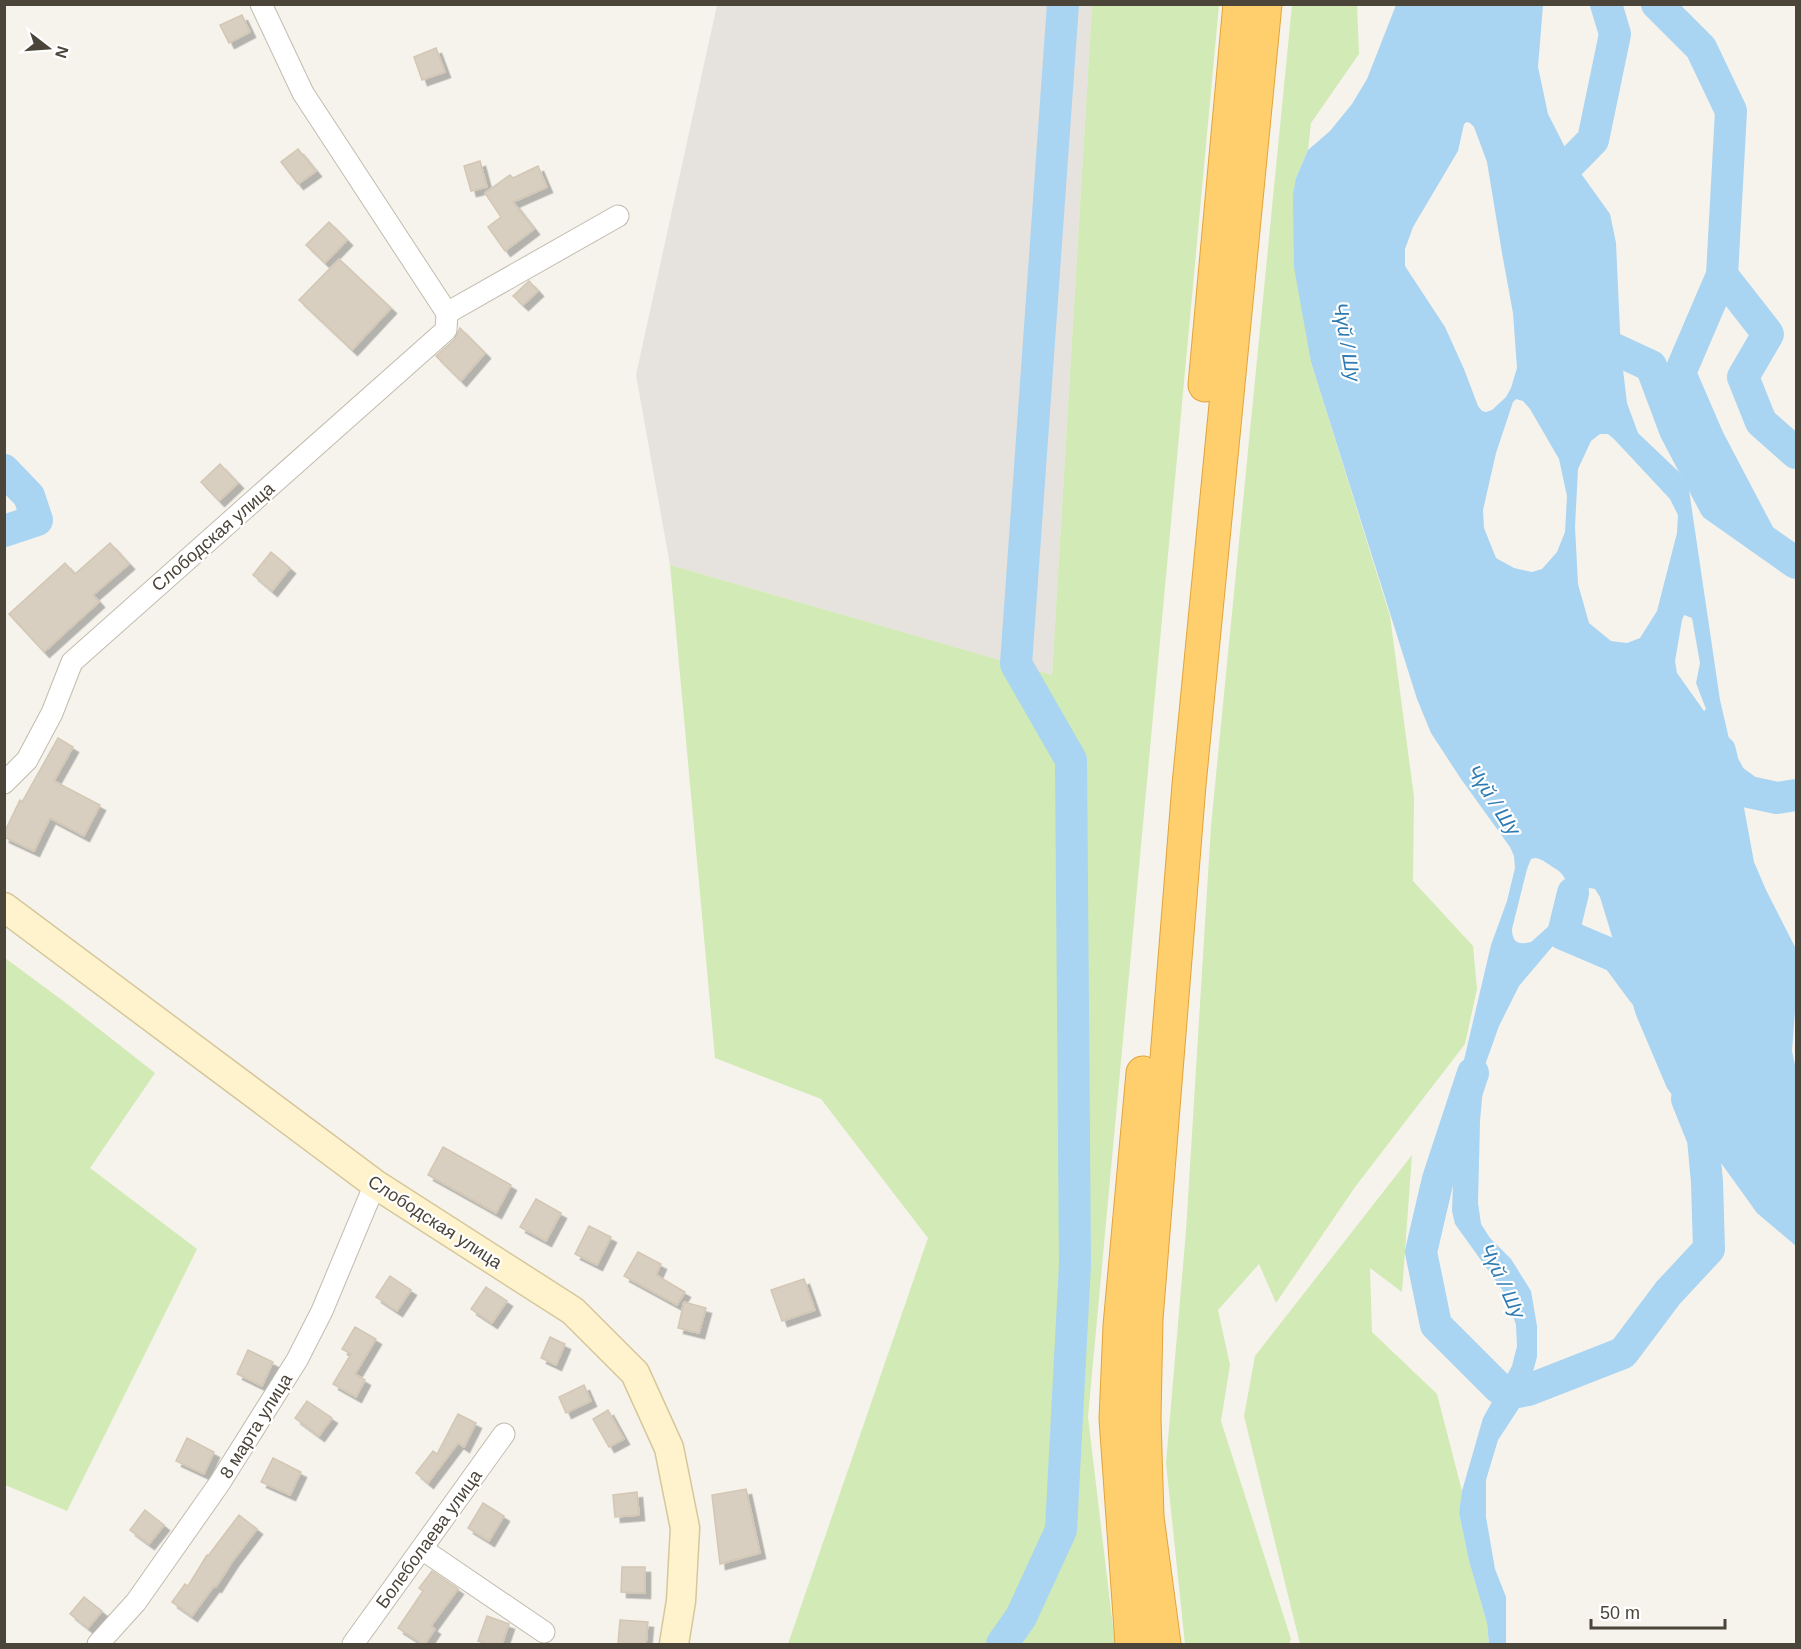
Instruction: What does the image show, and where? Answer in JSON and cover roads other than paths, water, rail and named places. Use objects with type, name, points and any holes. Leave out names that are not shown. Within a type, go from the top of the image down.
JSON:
[{"type":"highway","points":[[1132,1644],[1116,1419],[1120,1326],[1240,4]]},
{"type":"highway","points":[[1164,1644],[1147,1517],[1144,1418],[1146,1319],[1189,785],[1265,4]]},
{"type":"street","points":[[261,4],[303,93],[447,313],[618,216]]},
{"type":"street","name":"Слободская улица","points":[[4,783],[27,760],[52,713],[72,662],[446,330],[447,313]]},
{"type":"street","name":"Слободская улица","points":[[4,908],[375,1184],[573,1311],[635,1373],[669,1448],[685,1528],[681,1601],[674,1644]]},
{"type":"street","name":"8 марта улица","points":[[98,1644],[136,1602],[219,1484],[297,1360],[322,1311],[375,1184]]},
{"type":"street","name":"Болеболаева улица","points":[[353,1644],[504,1434]]},
{"type":"street","points":[[422,1549],[544,1632]]},
{"type":"water","name":"Чүй / Шу","points":[[1396,5],[1543,5],[1538,67],[1548,114],[1572,161],[1610,214],[1616,243],[1621,353],[1627,403],[1638,433],[1679,472],[1689,490],[1720,700],[1740,786],[1754,862],[1796,949],[1796,998],[1792,1051],[1796,1069],[1796,1246],[1757,1213],[1667,1088],[1636,1015],[1600,897],[1595,889],[1585,890],[1563,934],[1519,986],[1499,1026],[1485,1065],[1480,1121],[1478,1203],[1481,1224],[1490,1238],[1511,1259],[1531,1291],[1537,1326],[1537,1357],[1528,1390],[1498,1440],[1486,1480],[1486,1517],[1495,1569],[1506,1597],[1506,1644],[1489,1644],[1487,1623],[1469,1561],[1459,1513],[1462,1491],[1483,1418],[1512,1366],[1517,1346],[1516,1325],[1506,1295],[1455,1224],[1452,1211],[1454,1158],[1460,1114],[1460,1077],[1491,945],[1507,901],[1515,868],[1514,856],[1431,733],[1417,699],[1311,362],[1294,267],[1293,195],[1296,178],[1308,150],[1330,131],[1352,104],[1367,79]],"holes":[[[1467,122],[1474,127],[1487,162],[1513,313],[1517,368],[1506,397],[1492,410],[1486,412],[1478,406],[1445,327],[1405,266],[1405,249],[1413,227],[1458,151],[1464,124]],[[1516,399],[1523,401],[1530,409],[1559,459],[1567,496],[1565,532],[1557,552],[1542,569],[1532,572],[1514,568],[1496,558],[1484,528],[1483,510],[1496,453]],[[1600,434],[1608,434],[1614,439],[1670,499],[1678,515],[1677,533],[1657,611],[1640,638],[1627,643],[1611,641],[1589,623],[1578,584],[1575,527],[1578,469],[1591,441]],[[1684,615],[1692,618],[1700,663],[1696,683],[1706,709],[1704,711],[1677,673],[1675,661]],[[1531,859],[1543,861],[1561,873],[1565,878],[1568,891],[1563,910],[1556,919],[1531,942],[1523,943],[1515,940],[1512,929]]]},
{"type":"waterway","points":[[1002,1644],[1021,1617],[1061,1530],[1075,1264],[1071,760],[1016,664],[1063,4]]},
{"type":"waterway","points":[[1543,191],[1593,140],[1615,34],[1606,4]]},
{"type":"waterway","points":[[1657,4],[1701,48],[1731,111],[1722,275],[1680,373],[1709,440],[1760,537]]},
{"type":"waterway","points":[[1722,275],[1768,334],[1743,377],[1761,422],[1796,453]]},
{"type":"waterway","points":[[1582,334],[1651,366],[1675,430],[1715,506],[1796,563]]},
{"type":"waterway","points":[[4,470],[29,496],[37,520],[4,531]]},
{"type":"waterway","points":[[1720,751],[1723,764],[1731,779],[1749,792],[1777,798],[1796,795]]},
{"type":"waterway","points":[[1573,893],[1563,934],[1617,957],[1643,992]]},
{"type":"waterway","points":[[1473,1073],[1438,1179],[1421,1252],[1436,1325],[1499,1388],[1512,1393],[1528,1390],[1623,1353],[1668,1293],[1709,1249],[1703,1139],[1687,1099]]}]
